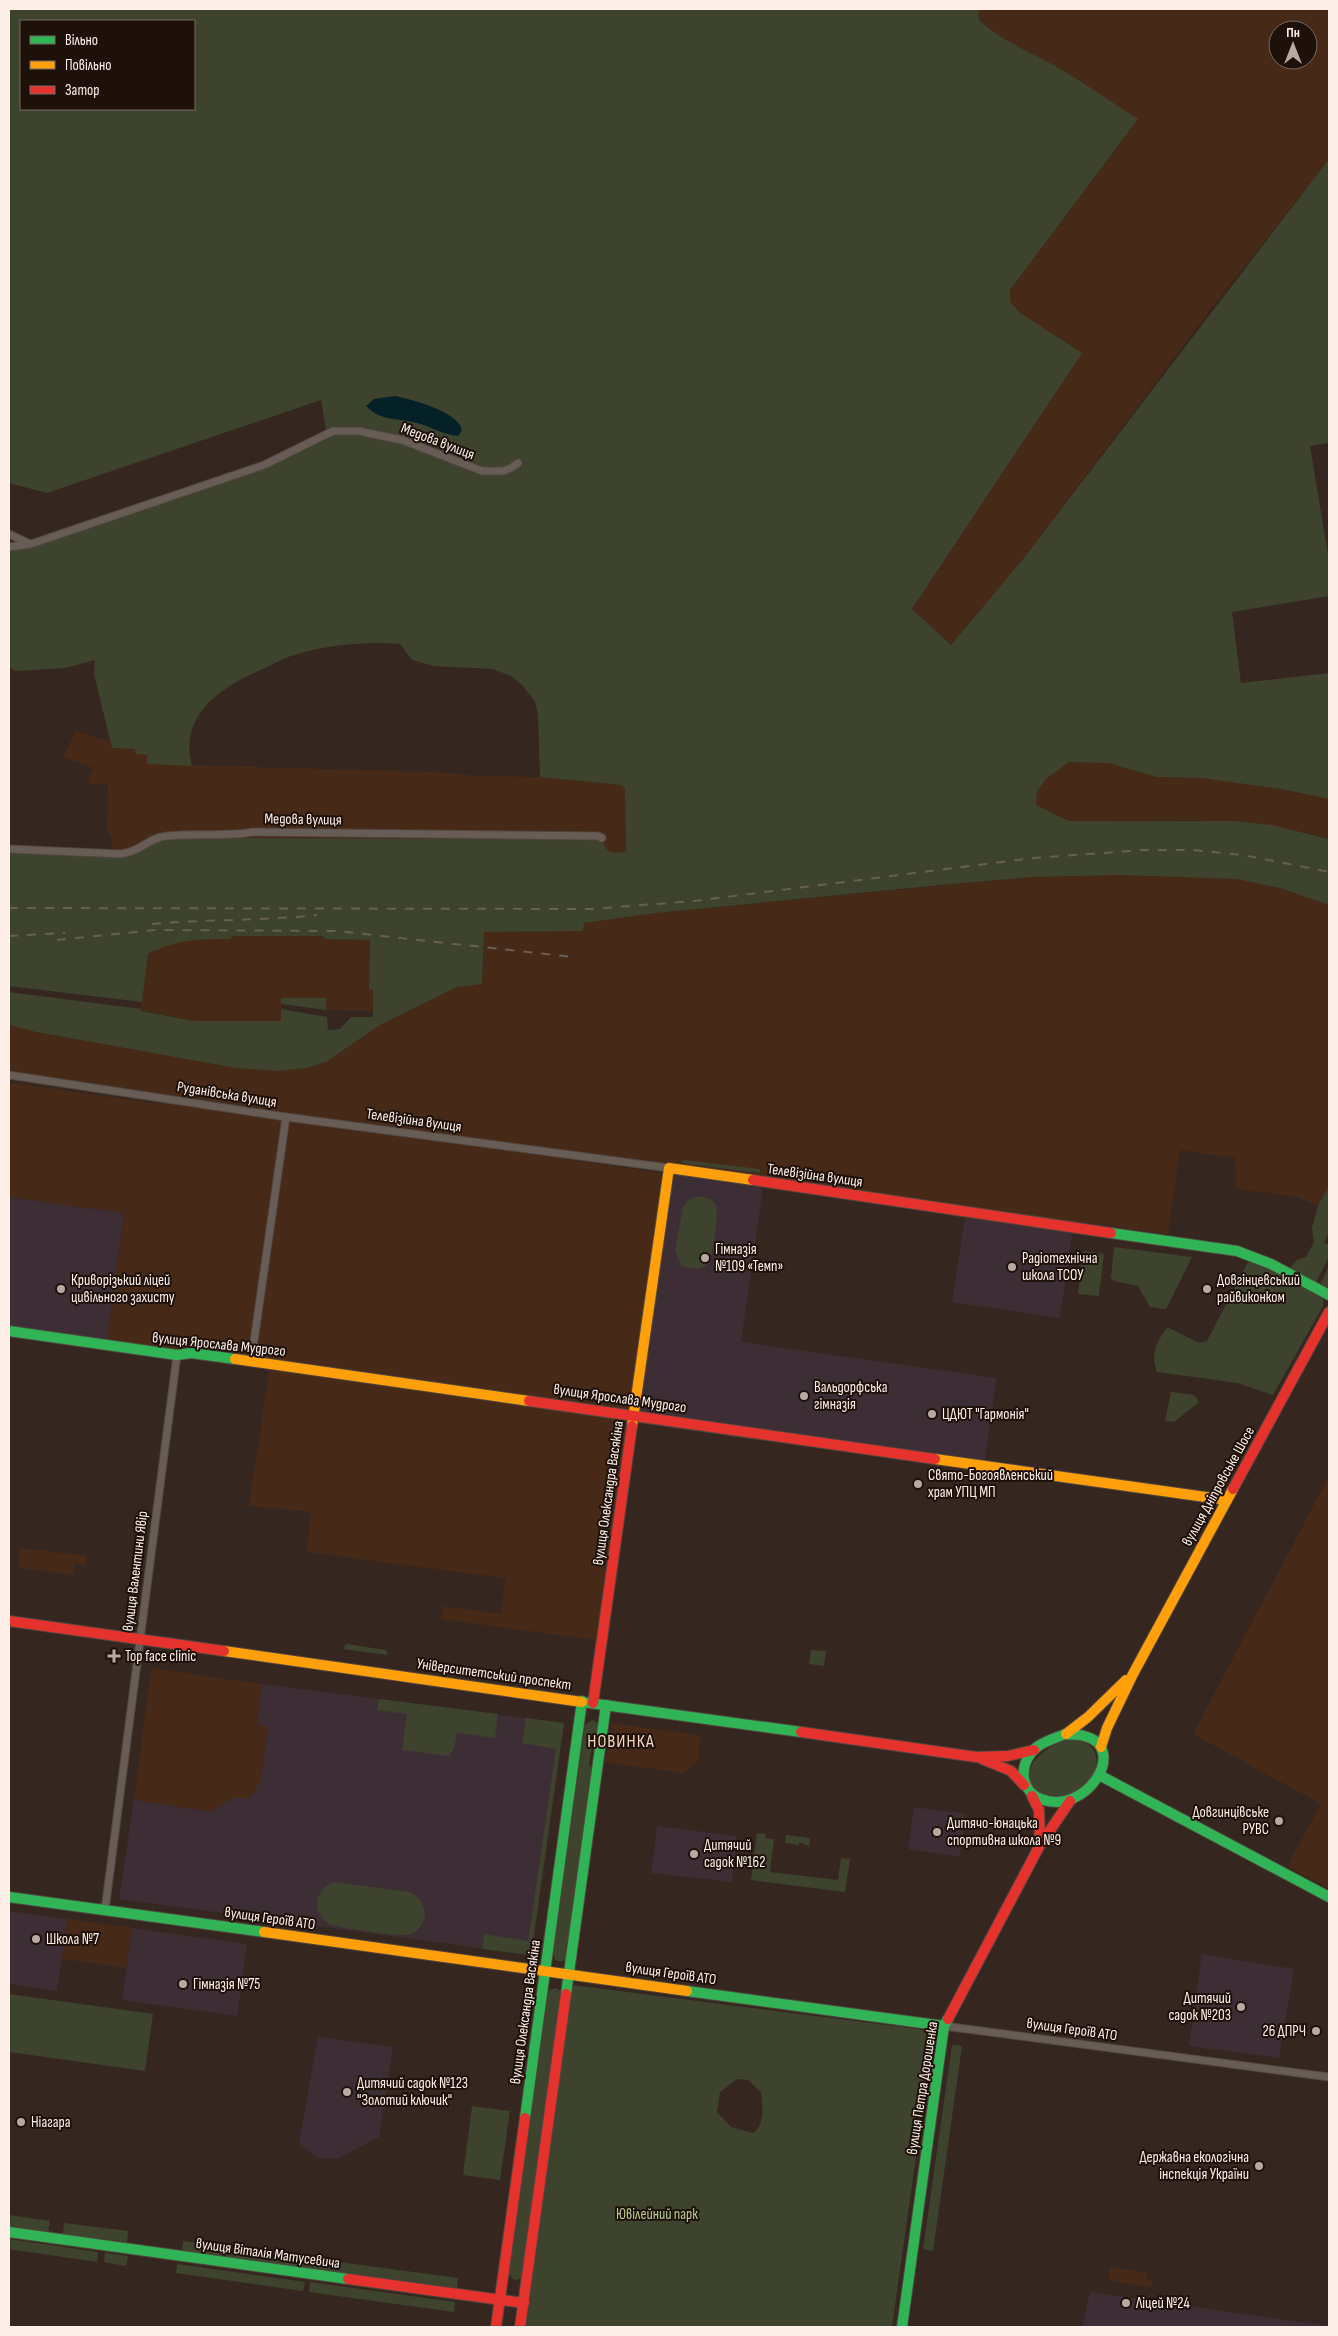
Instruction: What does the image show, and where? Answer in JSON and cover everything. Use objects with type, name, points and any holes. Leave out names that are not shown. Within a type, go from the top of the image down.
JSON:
[{"type":"street","name":"Медова вулиця","points":[[9,547],[31,544],[264,464],[333,431],[358,431],[402,440],[482,471],[503,471],[518,463]]},
{"type":"street","points":[[9,534],[31,544]]},
{"type":"street","name":"Медова вулиця","points":[[9,848],[121,854],[134,852],[154,838],[166,836],[237,835],[253,832],[598,836],[602,838]]},
{"type":"street","name":"Руданівська вулиця","points":[[9,1075],[286,1117],[250,1362]]},
{"type":"street","name":"Телевізійна вулиця","points":[[286,1117],[669,1168],[1237,1251],[1271,1264],[1329,1295]]},
{"type":"street","name":"вулиця Олександра Васякіна","points":[[593,1703],[669,1168]]},
{"type":"street","name":"вулиця Дніпровське Шосе","points":[[1133,1674],[1329,1312]]},
{"type":"street","name":"вулиця Ярослава Мудрого","points":[[9,1332],[177,1356],[191,1353],[1227,1500]]},
{"type":"street","name":"вулиця Валентини Явір","points":[[105,1910],[177,1356]]},
{"type":"street","name":"Університетський проспект","points":[[9,1621],[976,1756]]},
{"type":"street","points":[[976,1756],[1008,1756],[1034,1750],[1065,1734],[1088,1718],[1133,1674]]},
{"type":"street","points":[[1032,1796],[1055,1802],[1070,1801],[1092,1787],[1101,1776],[1103,1758],[1101,1747],[1107,1728],[1133,1674]]},
{"type":"street","name":"вулиця Олександра Васякіна","points":[[496,2327],[582,1701]]},
{"type":"street","points":[[520,2327],[606,1705]]},
{"type":"street","points":[[1065,1734],[1084,1735],[1101,1747]]},
{"type":"street","points":[[1024,1785],[1023,1770],[1034,1750]]},
{"type":"street","points":[[976,1756],[1010,1769],[1019,1776],[1032,1796],[1040,1817],[1040,1844]]},
{"type":"street","points":[[1101,1776],[1234,1844],[1329,1897]]},
{"type":"street","name":"вулиця Петра Дорошенка","points":[[902,2327],[944,2026],[1040,1844],[1070,1801]]},
{"type":"street","name":"вулиця Героїв АТО","points":[[9,1897],[546,1972],[1329,2077]]},
{"type":"street","name":"вулиця Віталія Матусевича","points":[[9,2232],[524,2303]]},
{"type":"shaded area","points":[[978,9],[1329,9],[1329,159],[1207,314],[1023,559],[951,645],[912,609],[1082,353],[1019,312],[1010,301],[1010,290],[1138,119],[991,31],[979,20]]},
{"type":"shaded area","points":[[76,731],[111,742],[113,748],[135,749],[147,755],[147,764],[434,772],[479,776],[540,777],[621,785],[625,789],[626,851],[614,854],[606,850],[166,838],[134,854],[121,856],[112,851],[111,838],[107,830],[108,784],[91,784],[88,778],[93,768],[63,757]]},
{"type":"shaded area","points":[[1069,762],[1109,763],[1156,777],[1201,778],[1281,789],[1329,799],[1329,839],[1309,833],[1196,820],[1069,821],[1036,805],[1037,792],[1046,779]]},
{"type":"shaded area","points":[[1120,875],[1236,879],[1280,888],[1329,905],[1329,1185],[1318,1206],[1295,1196],[1236,1189],[1235,1158],[1180,1150],[1168,1234],[386,1129],[9,1073],[9,1025],[36,1032],[236,1068],[278,1071],[306,1068],[326,1062],[380,1025],[457,987],[482,984],[484,932],[583,931],[583,923],[656,913],[1031,877]]},
{"type":"shaded area","points":[[232,936],[324,936],[324,939],[370,940],[369,989],[373,989],[373,1011],[326,1010],[326,998],[282,998],[282,1021],[194,1021],[141,1010],[148,954],[169,944],[194,939],[231,939]]},
{"type":"shaded area","points":[[9,1082],[151,1103],[190,1104],[668,1174],[602,1641],[441,1619],[443,1606],[501,1614],[505,1578],[306,1552],[311,1512],[249,1506],[270,1364],[106,1345],[124,1213],[9,1197]]},
{"type":"shaded area","points":[[669,1168],[764,1182],[741,1342],[997,1378],[984,1466],[634,1415]]},
{"type":"shaded area","name":"Криворізький ліцей цивільного захисту","points":[[9,1197],[124,1213],[106,1345],[9,1331]]},
{"type":"shaded area","name":"Радіотехнічна школа ТСОУ","points":[[966,1211],[1073,1227],[1060,1318],[952,1302]]},
{"type":"shaded area","points":[[1329,1476],[1329,1889],[1287,1866],[1321,1804],[1193,1734]]},
{"type":"shaded area","points":[[20,1548],[87,1556],[85,1566],[75,1564],[73,1575],[18,1568]]},
{"type":"shaded area","points":[[151,1668],[262,1684],[257,1725],[268,1726],[261,1780],[250,1798],[233,1798],[211,1812],[134,1800]]},
{"type":"shaded area","points":[[262,1684],[564,1723],[531,1955],[119,1899],[134,1800],[211,1812],[233,1798],[250,1798],[261,1780],[268,1727],[257,1725]]},
{"type":"shaded area","points":[[612,1723],[701,1736],[698,1761],[683,1773],[602,1762],[602,1755],[607,1754]]},
{"type":"shaded area","name":"Дитячо-юнацька спортивна школа №9","points":[[914,1807],[966,1814],[960,1857],[908,1849]]},
{"type":"shaded area","name":"Дитячий садок №162","points":[[657,1826],[737,1836],[732,1882],[651,1873]]},
{"type":"shaded area","name":"Школа №7","points":[[9,1911],[67,1919],[57,1991],[9,1984]]},
{"type":"shaded area","points":[[67,1919],[132,1928],[126,1968],[61,1959]]},
{"type":"shaded area","name":"Гімназія №75","points":[[132,1928],[247,1944],[237,2016],[122,2000]]},
{"type":"shaded area","name":"Дитячий садок №203","points":[[1202,1954],[1294,1969],[1279,2058],[1189,2046]]},
{"type":"shaded area","name":"Дитячий садок №123 \"Золотий ключик\"","points":[[318,2037],[393,2047],[379,2137],[337,2159],[318,2158],[299,2143]]},
{"type":"shaded area","points":[[1110,2267],[1147,2273],[1146,2279],[1153,2280],[1152,2287],[1108,2280]]},
{"type":"shaded area","name":"Ліцей №24","points":[[1090,2292],[1329,2326],[1329,2327],[1082,2327]]},
{"type":"green space","points":[[9,9],[978,9],[979,20],[997,34],[1067,73],[1138,119],[1010,290],[1010,301],[1019,312],[1082,353],[912,609],[951,645],[1023,559],[1329,159],[1329,443],[1310,446],[1329,561],[1329,596],[1232,612],[1241,683],[1329,673],[1329,799],[1281,789],[1201,778],[1156,777],[1109,763],[1069,762],[1046,779],[1037,792],[1036,805],[1069,821],[1235,821],[1272,825],[1329,839],[1329,905],[1280,888],[1236,879],[1120,875],[1031,877],[656,913],[584,923],[583,931],[484,932],[482,984],[457,987],[380,1025],[326,1062],[306,1068],[278,1071],[236,1068],[36,1032],[9,1025],[9,992],[141,1009],[141,1011],[194,1021],[281,1021],[281,1009],[327,1017],[328,1030],[340,1029],[351,1017],[373,1017],[373,990],[369,989],[370,940],[324,939],[324,936],[232,936],[231,939],[198,940],[169,945],[148,954],[142,1002],[9,986],[9,851],[121,856],[133,853],[166,838],[594,839],[603,843],[612,852],[626,851],[625,789],[621,785],[540,777],[538,715],[535,701],[513,677],[493,669],[434,666],[412,660],[400,644],[347,645],[294,655],[233,684],[207,704],[198,717],[192,731],[189,748],[192,766],[147,764],[147,755],[136,754],[135,749],[112,748],[94,674],[95,660],[65,668],[15,671],[9,667],[9,549],[266,467],[327,435],[321,400],[47,493],[9,483]]},
{"type":"green space","points":[[281,998],[326,998],[326,1010],[281,1004]]},
{"type":"green space","points":[[683,1160],[760,1169],[760,1173],[682,1163]]},
{"type":"green space","points":[[1329,1185],[1329,1232],[1324,1242],[1329,1245],[1329,1257],[1316,1282],[1290,1268],[1297,1260],[1306,1257],[1314,1242],[1312,1228],[1318,1206]]},
{"type":"green space","points":[[695,1197],[709,1199],[714,1202],[717,1209],[711,1258],[706,1265],[700,1268],[681,1265],[675,1251],[683,1207],[688,1200]]},
{"type":"green space","points":[[1114,1247],[1192,1257],[1166,1309],[1150,1307],[1138,1286],[1114,1281],[1111,1277]]},
{"type":"green space","points":[[1083,1251],[1104,1254],[1099,1296],[1078,1294]]},
{"type":"green space","points":[[1249,1260],[1270,1268],[1323,1299],[1323,1306],[1273,1395],[1238,1383],[1157,1372],[1154,1359],[1155,1348],[1167,1327],[1199,1343],[1207,1341]]},
{"type":"green space","points":[[1329,1266],[1329,1288],[1320,1284]]},
{"type":"green space","points":[[1171,1392],[1194,1395],[1199,1402],[1174,1422],[1165,1421]]},
{"type":"green space","points":[[346,1644],[386,1650],[388,1655],[343,1649]]},
{"type":"green space","points":[[811,1650],[826,1651],[824,1666],[809,1664]]},
{"type":"green space","points":[[379,1699],[498,1714],[495,1738],[457,1733],[454,1748],[449,1756],[402,1750],[407,1714],[377,1710]]},
{"type":"green space","points":[[526,1718],[564,1723],[531,1955],[482,1949],[484,1934],[528,1941],[556,1749],[522,1743]]},
{"type":"green space","points":[[593,1720],[599,1725],[598,1736],[593,1740],[589,1765],[594,1770],[567,1958],[561,1962],[555,1960],[553,1953],[585,1725]]},
{"type":"green space","points":[[1069,1739],[1080,1741],[1094,1751],[1097,1767],[1089,1783],[1082,1790],[1074,1794],[1048,1799],[1035,1789],[1030,1780],[1032,1764],[1045,1751]]},
{"type":"green space","points":[[757,1833],[765,1834],[765,1838],[774,1839],[770,1872],[838,1880],[841,1858],[850,1859],[845,1892],[751,1880]]},
{"type":"green space","points":[[786,1835],[810,1838],[809,1846],[799,1842],[799,1845],[785,1843]]},
{"type":"green space","points":[[335,1882],[409,1892],[422,1903],[425,1913],[423,1923],[416,1931],[404,1935],[370,1932],[329,1924],[319,1913],[317,1901],[323,1889]]},
{"type":"green space","name":"Ювілейний парк","points":[[572,1985],[918,2029],[930,2036],[932,2044],[892,2327],[526,2327]],"holes":[[[737,2079],[748,2080],[761,2092],[762,2120],[753,2133],[731,2127],[717,2112],[720,2092]]]},
{"type":"green space","points":[[556,1988],[562,1992],[524,2276],[521,2279],[514,2280],[509,2271],[548,1993],[549,1990]]},
{"type":"green space","points":[[9,1994],[153,2014],[145,2071],[9,2052]]},
{"type":"green space","points":[[952,2045],[962,2046],[933,2251],[923,2249]]},
{"type":"green space","points":[[472,2106],[510,2111],[500,2180],[463,2175]]},
{"type":"green space","points":[[9,2215],[50,2221],[48,2232],[9,2226]]},
{"type":"green space","points":[[64,2223],[128,2231],[127,2242],[63,2234]]},
{"type":"green space","points":[[9,2239],[98,2252],[97,2262],[9,2249]]},
{"type":"green space","points":[[183,2241],[458,2278],[457,2288],[182,2251]]},
{"type":"green space","points":[[105,2253],[128,2256],[126,2266],[104,2262]]},
{"type":"green space","points":[[177,2264],[305,2282],[303,2291],[176,2273]]},
{"type":"green space","points":[[310,2282],[455,2302],[454,2312],[309,2292]]},
{"type":"water","points":[[395,396],[444,412],[459,423],[462,430],[458,436],[452,435],[419,423],[383,417],[366,406],[374,399]]},
{"type":"railway","points":[[9,908],[592,909],[694,901],[1033,858],[1144,850],[1193,850],[1243,855],[1329,872]]},
{"type":"railway","points":[[152,924],[317,915]]},
{"type":"railway","points":[[57,940],[155,930],[337,931],[573,957]]},
{"type":"railway","points":[[9,936],[65,933]]},
{"type":"traffic: fast","points":[[1111,1233],[1237,1251],[1271,1264],[1329,1295]]},
{"type":"traffic: fast","points":[[9,1331],[177,1355],[191,1353],[235,1359]]},
{"type":"traffic: fast","points":[[525,2118],[582,1701]]},
{"type":"traffic: fast","points":[[582,1702],[801,1732]]},
{"type":"traffic: fast","points":[[566,1994],[606,1705]]},
{"type":"traffic: fast","points":[[1065,1734],[1082,1735],[1097,1743],[1103,1753],[1102,1766],[1097,1778],[1087,1790],[1073,1798],[1058,1802],[1041,1799],[1033,1795],[1028,1789],[1025,1782],[1024,1767],[1031,1753],[1037,1747],[1065,1734]]},
{"type":"traffic: fast","points":[[1101,1776],[1329,1897]]},
{"type":"traffic: fast","points":[[9,1897],[264,1932]]},
{"type":"traffic: fast","points":[[687,1991],[944,2026]]},
{"type":"traffic: fast","points":[[902,2327],[944,2026],[948,2019]]},
{"type":"traffic: fast","points":[[9,2232],[348,2279]]},
{"type":"traffic: slow","points":[[632,1426],[669,1168],[753,1180]]},
{"type":"traffic: slow","points":[[235,1359],[529,1401]]},
{"type":"traffic: slow","points":[[935,1459],[1227,1500]]},
{"type":"traffic: slow","points":[[1101,1747],[1107,1728],[1133,1674],[1233,1489]]},
{"type":"traffic: slow","points":[[224,1651],[582,1702]]},
{"type":"traffic: slow","points":[[1066,1734],[1088,1717],[1126,1680]]},
{"type":"traffic: slow","points":[[264,1932],[687,1991]]},
{"type":"traffic: jam","points":[[753,1180],[1111,1233]]},
{"type":"traffic: jam","points":[[1233,1489],[1329,1312]]},
{"type":"traffic: jam","points":[[529,1401],[935,1459]]},
{"type":"traffic: jam","points":[[593,1703],[632,1426]]},
{"type":"traffic: jam","points":[[9,1621],[224,1651]]},
{"type":"traffic: jam","points":[[801,1732],[976,1757],[1008,1756],[1034,1750]]},
{"type":"traffic: jam","points":[[982,1759],[1011,1771],[1024,1785]]},
{"type":"traffic: jam","points":[[1032,1796],[1039,1810],[1040,1843]]},
{"type":"traffic: jam","points":[[948,2019],[1040,1845],[1070,1801]]},
{"type":"traffic: jam","points":[[520,2327],[566,1994]]},
{"type":"traffic: jam","points":[[496,2327],[525,2118]]},
{"type":"traffic: jam","points":[[348,2279],[524,2303]]},
{"type":"place","name":"Гімназія №109 «Темп»","points":[[705,1258]]},
{"type":"place","name":"Радіотехнічна школа ТСОУ","points":[[1012,1267]]},
{"type":"place","name":"Криворізький ліцей цивільного захисту","points":[[61,1289]]},
{"type":"place","name":"Довгінцевський райвиконком","points":[[1207,1289]]},
{"type":"place","name":"Вальдорфська гімназія","points":[[804,1396]]},
{"type":"place","name":"ЦДЮТ \"Гармонія\"","points":[[932,1414]]},
{"type":"place","name":"Свято-Богоявленський храм УПЦ МП","points":[[918,1484]]},
{"type":"place","name":"Top face clinic","points":[[114,1656]]},
{"type":"place","name":"Довгинцівське РУВС","points":[[1279,1821]]},
{"type":"place","name":"Дитячо-юнацька спортивна школа №9","points":[[937,1832]]},
{"type":"place","name":"Дитячий садок №162","points":[[694,1854]]},
{"type":"place","name":"Школа №7","points":[[36,1939]]},
{"type":"place","name":"Гімназія №75","points":[[183,1984]]},
{"type":"place","name":"Дитячий садок №203","points":[[1241,2007]]},
{"type":"place","name":"26 ДПРЧ","points":[[1316,2031]]},
{"type":"place","name":"Дитячий садок №123 \"Золотий ключик\"","points":[[347,2092]]},
{"type":"place","name":"Ніагара","points":[[21,2122]]},
{"type":"place","name":"Державна екологічна інспекція України","points":[[1259,2166]]},
{"type":"place","name":"Ліцей №24","points":[[1126,2303]]},
{"type":"district","name":"НОВИНКА","points":[[621,1741]]}]
